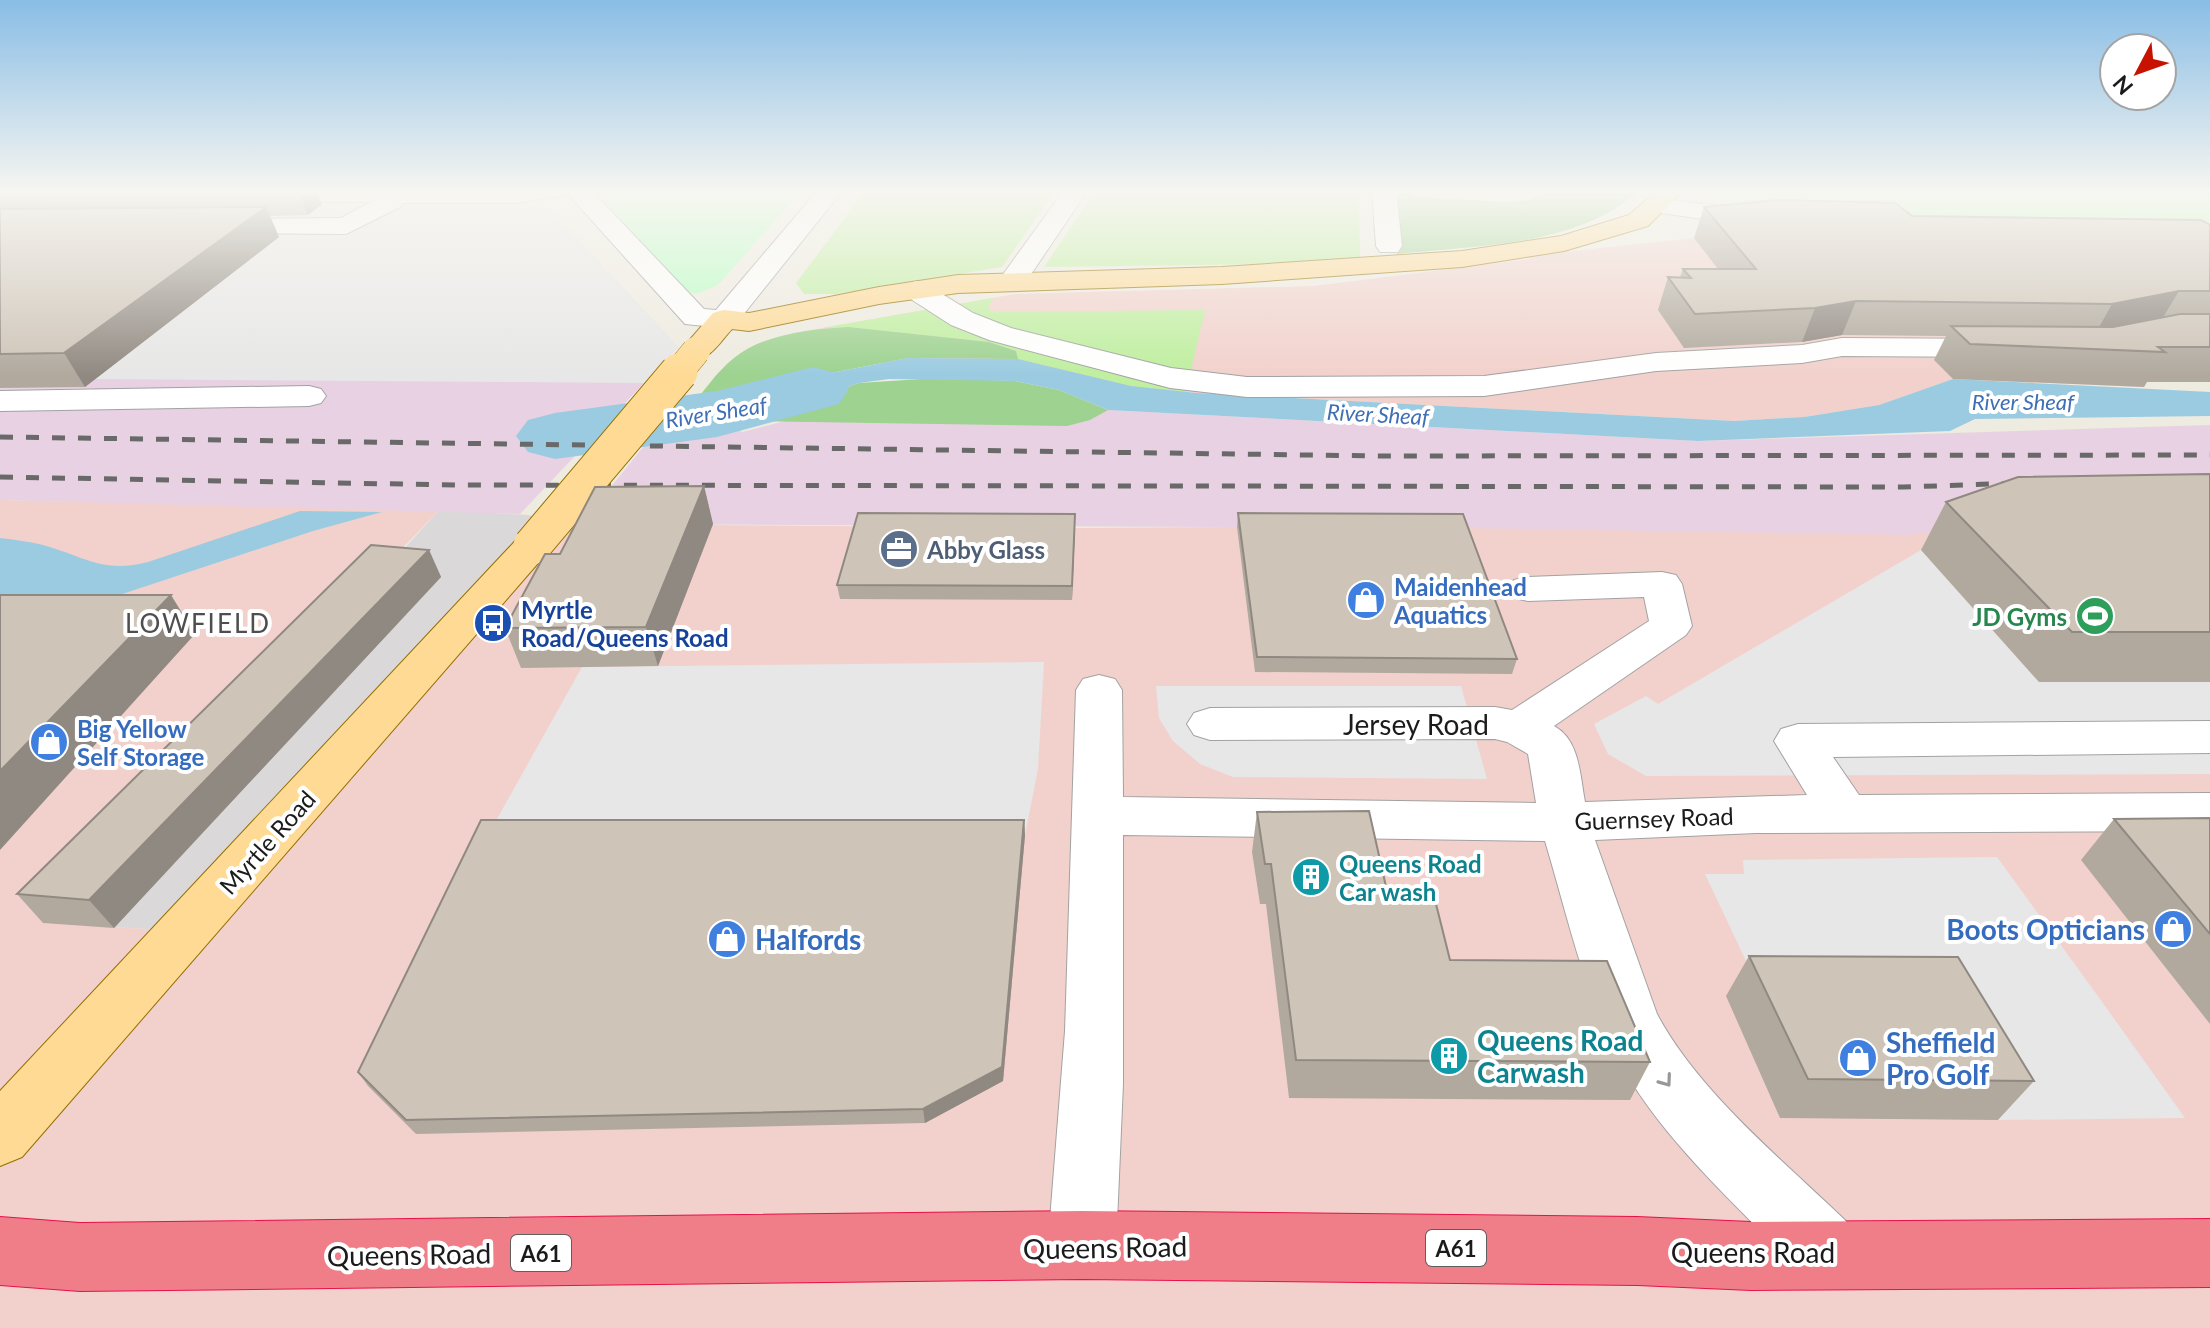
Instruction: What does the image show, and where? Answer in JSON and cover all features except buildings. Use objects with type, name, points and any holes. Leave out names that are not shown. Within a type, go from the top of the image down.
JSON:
[{"type":"highway","name":"Queens Road","points":[[0,1251],[80,1257],[1082,1245],[1637,1251],[1751,1256],[1830,1253],[2210,1253]]},
{"type":"main road","points":[[724,319],[749,322],[916,290],[1013,280],[1267,276],[1494,252]]},
{"type":"main road","name":"Myrtle Road","points":[[0,1136],[532,546],[724,319]]},
{"type":"street","points":[[635,252],[696,318],[724,319],[780,252]]},
{"type":"street","points":[[1013,280],[1033,252]]},
{"type":"street","points":[[916,290],[962,319],[1000,334],[1170,378],[1247,387],[1484,386],[1656,362],[1802,354],[1842,347],[2032,349]]},
{"type":"street","points":[[0,401],[309,396]]},
{"type":"street","points":[[1520,728],[1671,626],[1662,584],[1528,589]]},
{"type":"street","points":[[1082,1245],[1090,1160],[1097,997],[1099,690]]},
{"type":"street","name":"Jersey Road","points":[[1210,724],[1471,722],[1520,728],[1545,742],[1551,749],[1564,822],[1630,1020],[1646,1052],[1667,1083],[1747,1171],[1830,1253]]},
{"type":"street","points":[[1845,814],[1798,741],[2210,737]]},
{"type":"street","name":"Guernsey Road","points":[[1098,816],[1564,822],[1756,814],[2210,812]]},
{"type":"shaded area","points":[[0,252],[589,252],[678,347],[520,514],[0,500]]},
{"type":"shaded area","points":[[260,252],[589,252],[678,347],[644,383],[95,379]]},
{"type":"shaded area","points":[[1564,252],[2210,252],[2210,382],[2139,382],[2143,387],[1953,379],[1879,405],[1804,417],[1734,421],[1197,393],[748,350],[781,337],[822,328],[1015,294],[1314,286],[1530,259],[1527,256]]},
{"type":"shaded area","points":[[836,408],[1108,410],[1698,441],[2210,425],[2210,521],[1992,524],[1908,535],[1459,528],[581,524],[656,431],[730,423],[742,432]]},
{"type":"shaded area","points":[[0,500],[439,510],[45,923],[214,933],[566,524],[1075,528],[2210,521],[2210,1328],[0,1328]]},
{"type":"shaded area","points":[[439,510],[528,515],[566,524],[215,933],[43,923],[383,572]]},
{"type":"shaded area","points":[[1921,550],[2039,682],[2210,682],[2210,774],[1646,776],[1608,754],[1594,724],[1646,696],[1658,704]]},
{"type":"shaded area","points":[[1044,662],[1038,769],[1025,835],[488,835],[582,667]]},
{"type":"shaded area","points":[[1156,686],[1461,686],[1487,779],[1233,777],[1200,764],[1173,741],[1159,718]]},
{"type":"shaded area","name":"Sheffield Pro Golf","points":[[1997,857],[2185,1118],[1998,1120],[1927,998],[1763,997],[1705,874],[1744,874],[1743,860]]},
{"type":"green space","points":[[651,252],[747,252],[718,285],[696,294],[685,290]]},
{"type":"green space","points":[[819,252],[1013,252],[1002,267],[836,294],[804,294],[796,283]]},
{"type":"green space","points":[[1054,252],[1360,252],[1360,257],[1279,264],[1044,267]]},
{"type":"green space","points":[[993,298],[988,308],[993,312],[1205,310],[1186,392],[1131,386],[1018,359],[1016,351],[989,342],[848,327],[822,328]]},
{"type":"green space","points":[[848,327],[989,342],[1016,351],[1018,359],[908,358],[831,373],[749,402],[688,410],[721,370],[759,343],[788,334]]},
{"type":"green space","points":[[938,378],[1015,381],[1059,390],[1108,410],[1090,420],[1067,426],[748,421],[859,383]]},
{"type":"water","points":[[908,358],[1018,359],[1131,386],[1197,393],[1734,421],[1804,417],[1879,405],[1953,379],[2210,392],[2210,416],[1975,419],[1950,431],[1698,441],[1108,410],[1059,390],[1015,381],[889,379],[859,383],[747,421],[675,429],[688,410],[749,402],[831,373]]},
{"type":"water","points":[[300,511],[382,512],[313,531],[74,610],[0,608],[0,538],[44,545],[98,563],[133,565]]},
{"type":"waterway","name":"River Sheaf","points":[[555,436],[717,414],[813,389]]},
{"type":"railway","points":[[0,437],[1381,456],[2210,455]]},
{"type":"railway","points":[[0,477],[455,485],[1904,487],[2022,483]]},
{"type":"place","name":"Abby Glass","points":[[899,549]]},
{"type":"place","name":"Maidenhead Aquatics","points":[[1366,600]]},
{"type":"place","name":"JD Gyms","points":[[2095,616]]},
{"type":"place","name":"Myrtle Road/Queens Road","points":[[493,623]]},
{"type":"place","name":"Big Yellow Self Storage","points":[[49,742]]},
{"type":"place","name":"Queens Road Car wash","points":[[1311,877]]},
{"type":"place","name":"Boots Opticians","points":[[2173,929]]},
{"type":"place","name":"Halfords","points":[[727,939]]},
{"type":"place","name":"Queens Road Carwash","points":[[1449,1056]]},
{"type":"place","name":"Sheffield Pro Golf","points":[[1858,1058]]},
{"type":"district","name":"LOWFIELD","points":[[198,623]]}]
